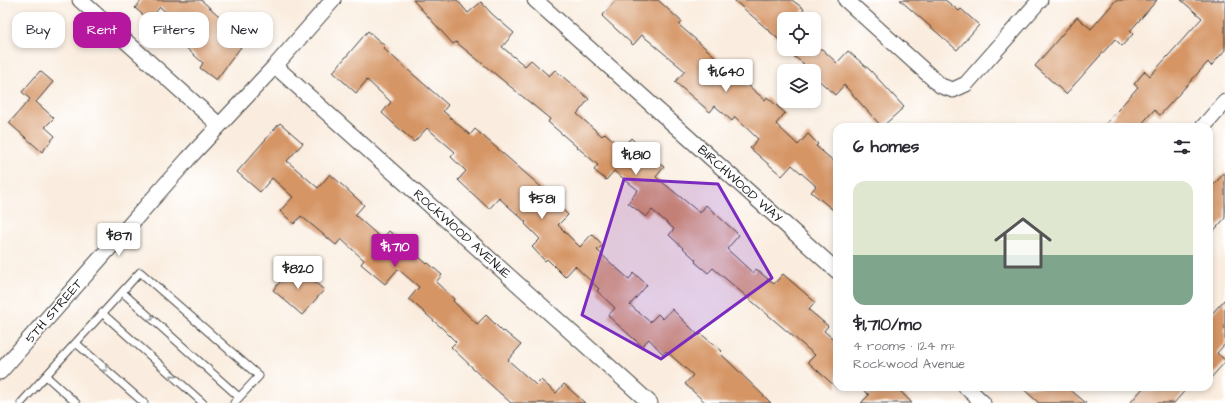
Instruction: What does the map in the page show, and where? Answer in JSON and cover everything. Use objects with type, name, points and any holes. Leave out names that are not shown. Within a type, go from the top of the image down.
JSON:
[{"type":"street","points":[[80,0],[219,125]]},
{"type":"street","name":"5TH STREET","points":[[0,372],[219,125],[275,66],[333,0]]},
{"type":"street","name":"BIRCHWOOD WAY","points":[[535,0],[833,267]]},
{"type":"street","points":[[846,0],[941,86],[953,90],[966,84],[1040,0]]},
{"type":"street","name":"ROCKWOOD AVENUE","points":[[275,66],[650,403]]},
{"type":"street","points":[[1207,123],[1225,102]]},
{"type":"street","points":[[971,391],[983,403]]},
{"type":"lane","points":[[21,403],[140,272],[259,376],[236,400],[122,292]]},
{"type":"lane","points":[[102,313],[202,403]]},
{"type":"lane","points":[[76,343],[144,403]]},
{"type":"lane","points":[[46,376],[76,403]]},
{"type":"highlighted area","points":[[624,179],[718,184],[772,278],[661,359],[582,315]]},
{"type":"building","points":[[142,0],[201,0],[217,14],[217,48],[240,48],[216,80],[200,68],[203,63],[186,48],[209,48],[209,12],[166,12],[160,7],[156,12],[140,12],[135,8]]},
{"type":"building","points":[[413,0],[457,0],[468,13],[481,2],[492,14],[514,33],[502,47],[525,66],[531,60],[549,76],[555,70],[589,99],[577,114],[602,136],[605,133],[622,148],[631,138],[644,152],[664,167],[656,177],[700,213],[706,205],[739,235],[727,249],[753,273],[756,269],[774,284],[783,274],[815,302],[809,310],[828,326],[824,331],[833,339],[833,384],[808,362],[815,355],[713,268],[708,273],[695,262],[696,260],[669,235],[674,229],[652,210],[646,217],[628,203],[638,190],[614,171],[606,180],[594,170],[598,165],[548,122],[550,119],[456,42],[453,44]]},
{"type":"building","points":[[616,0],[658,0],[682,22],[679,25],[765,100],[767,97],[777,106],[777,108],[779,108],[785,113],[776,124],[798,145],[808,134],[818,144],[816,146],[833,161],[833,210],[811,192],[816,186],[792,165],[782,176],[750,148],[758,139],[735,117],[732,121],[715,106],[710,112],[675,82],[685,71],[642,35],[633,45],[602,16]]},
{"type":"building","points":[[734,0],[792,0],[804,9],[802,12],[777,12],[777,38]]},
{"type":"building","points":[[900,0],[945,0],[959,11],[961,9],[979,25],[957,50]]},
{"type":"building","points":[[1116,0],[1157,0],[1130,31],[1133,34],[1122,46],[1115,39],[1066,94],[1035,66],[1077,17],[1091,29]]},
{"type":"building","points":[[1181,0],[1225,0],[1225,50],[1211,66],[1208,62],[1160,115],[1154,110],[1143,123],[1106,123],[1138,87],[1134,84],[1145,71],[1150,76],[1202,18]]},
{"type":"building","points":[[368,31],[385,46],[383,48],[448,105],[443,111],[470,135],[475,129],[539,185],[568,215],[558,225],[580,247],[592,234],[603,245],[597,250],[613,265],[629,279],[634,273],[647,285],[630,305],[650,322],[658,314],[663,319],[672,309],[699,336],[701,334],[722,351],[720,353],[771,403],[706,403],[685,384],[693,375],[666,351],[663,354],[649,339],[642,346],[608,316],[615,308],[597,291],[599,289],[575,266],[565,277],[547,259],[545,261],[532,247],[540,239],[525,224],[526,222],[499,198],[489,209],[458,180],[466,171],[451,157],[455,152],[427,128],[414,142],[382,113],[391,102],[367,80],[356,93],[333,72]]},
{"type":"building","points":[[822,49],[837,63],[848,51],[870,70],[904,107],[886,123],[878,123],[844,85],[835,95],[821,82],[821,64],[804,64],[793,56],[821,56]]},
{"type":"building","points":[[40,71],[53,82],[36,102],[54,118],[45,127],[55,136],[42,152],[9,123],[30,99],[22,92]]},
{"type":"building","points":[[280,123],[303,143],[287,161],[318,188],[330,174],[364,205],[355,215],[382,239],[389,231],[442,275],[436,282],[477,324],[486,315],[503,332],[504,331],[521,345],[508,360],[536,385],[541,380],[556,393],[564,384],[585,403],[511,403],[451,347],[456,342],[409,299],[419,287],[398,269],[385,284],[361,264],[364,260],[341,239],[336,245],[301,216],[294,224],[280,211],[293,197],[272,178],[260,192],[237,172]]},
{"type":"building","points":[[1225,172],[1225,218],[1213,232],[1213,186]]},
{"type":"building","points":[[295,265],[324,290],[302,315],[273,290]]},
{"type":"building","points":[[1225,299],[1225,344],[1217,353],[1225,360],[1225,362],[1213,376],[1213,312]]},
{"type":"building","points":[[864,391],[900,391],[912,403],[861,403],[869,395]]},
{"type":"building","points":[[1026,391],[1072,391],[1086,403],[1039,403]]},
{"type":"building","points":[[1140,391],[1184,391],[1174,403],[1130,403]]}]
